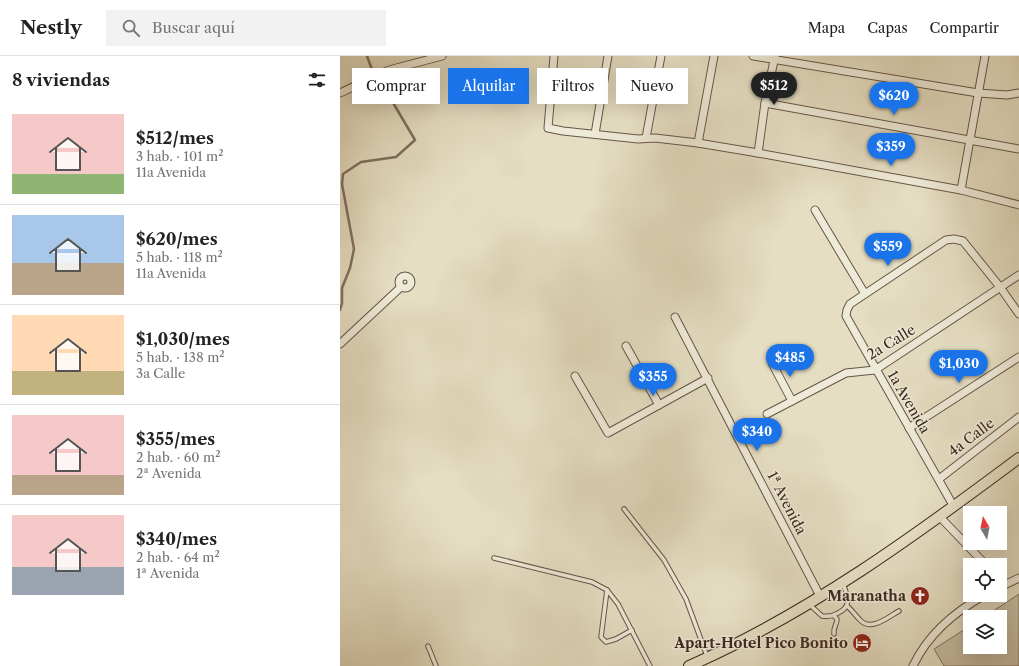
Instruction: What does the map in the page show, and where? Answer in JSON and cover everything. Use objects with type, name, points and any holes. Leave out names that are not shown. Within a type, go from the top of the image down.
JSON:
[{"type":"main road","points":[[689,666],[757,633],[808,604],[879,560],[954,507],[1019,458]]},
{"type":"street","points":[[340,93],[389,70],[442,56]]},
{"type":"street","points":[[554,56],[548,128],[638,139],[646,138],[698,143],[960,190],[1019,205]]},
{"type":"street","points":[[595,134],[608,56]]},
{"type":"street","points":[[646,138],[661,56]]},
{"type":"street","points":[[698,143],[714,56]]},
{"type":"street","points":[[753,56],[774,57],[978,94],[1007,95],[1019,93]]},
{"type":"street","points":[[960,190],[985,56]]},
{"type":"street","points":[[758,153],[765,103],[774,57]]},
{"type":"street","points":[[765,103],[1019,149]]},
{"type":"street","points":[[815,210],[865,294],[946,240],[954,239],[963,242],[1000,287],[1019,314]]},
{"type":"street","name":"2a Calle","points":[[767,414],[846,373],[875,370],[1019,275]]},
{"type":"street","points":[[340,344],[402,287]]},
{"type":"street","name":"1a Avenida","points":[[865,294],[850,304],[846,316],[875,370],[954,507]]},
{"type":"street","name":"1ª Avenida","points":[[675,317],[820,596]]},
{"type":"street","points":[[626,346],[659,405]]},
{"type":"street","points":[[909,428],[1019,357]]},
{"type":"street","points":[[772,363],[792,401]]},
{"type":"street","points":[[575,376],[608,433],[708,378]]},
{"type":"street","name":"4a Calle","points":[[938,478],[1019,417]]},
{"type":"street","points":[[940,517],[979,558]]},
{"type":"street","points":[[1007,582],[1019,578]]},
{"type":"street","points":[[913,666],[918,655],[932,636],[952,616],[974,602]]},
{"type":"lane","points":[[624,509],[664,560],[686,599],[708,658]]},
{"type":"lane","points":[[494,558],[592,582],[607,590],[618,604],[650,666]]},
{"type":"lane","points":[[808,604],[822,616],[834,616],[843,611],[847,606],[848,599],[843,582]]},
{"type":"lane","points":[[607,590],[601,637],[606,642],[616,639],[632,630]]},
{"type":"lane","points":[[847,606],[853,611],[860,621],[869,626],[876,624],[900,611]]},
{"type":"lane","points":[[834,616],[837,619],[833,629],[834,634]]},
{"type":"lane","points":[[428,646],[436,666]]},
{"type":"shaded area","points":[[1019,594],[1019,666],[944,666],[934,649],[963,630],[963,654],[1007,654],[1007,610],[995,610]]},
{"type":"waterway","points":[[340,310],[342,303],[342,288],[350,268],[354,249],[342,184],[343,174],[361,162],[396,157],[415,140],[371,67],[367,56]]},
{"type":"place","name":"Maranatha","points":[[920,596]]},
{"type":"place","name":"Apart-Hotel Pico Bonito","points":[[862,643]]}]
